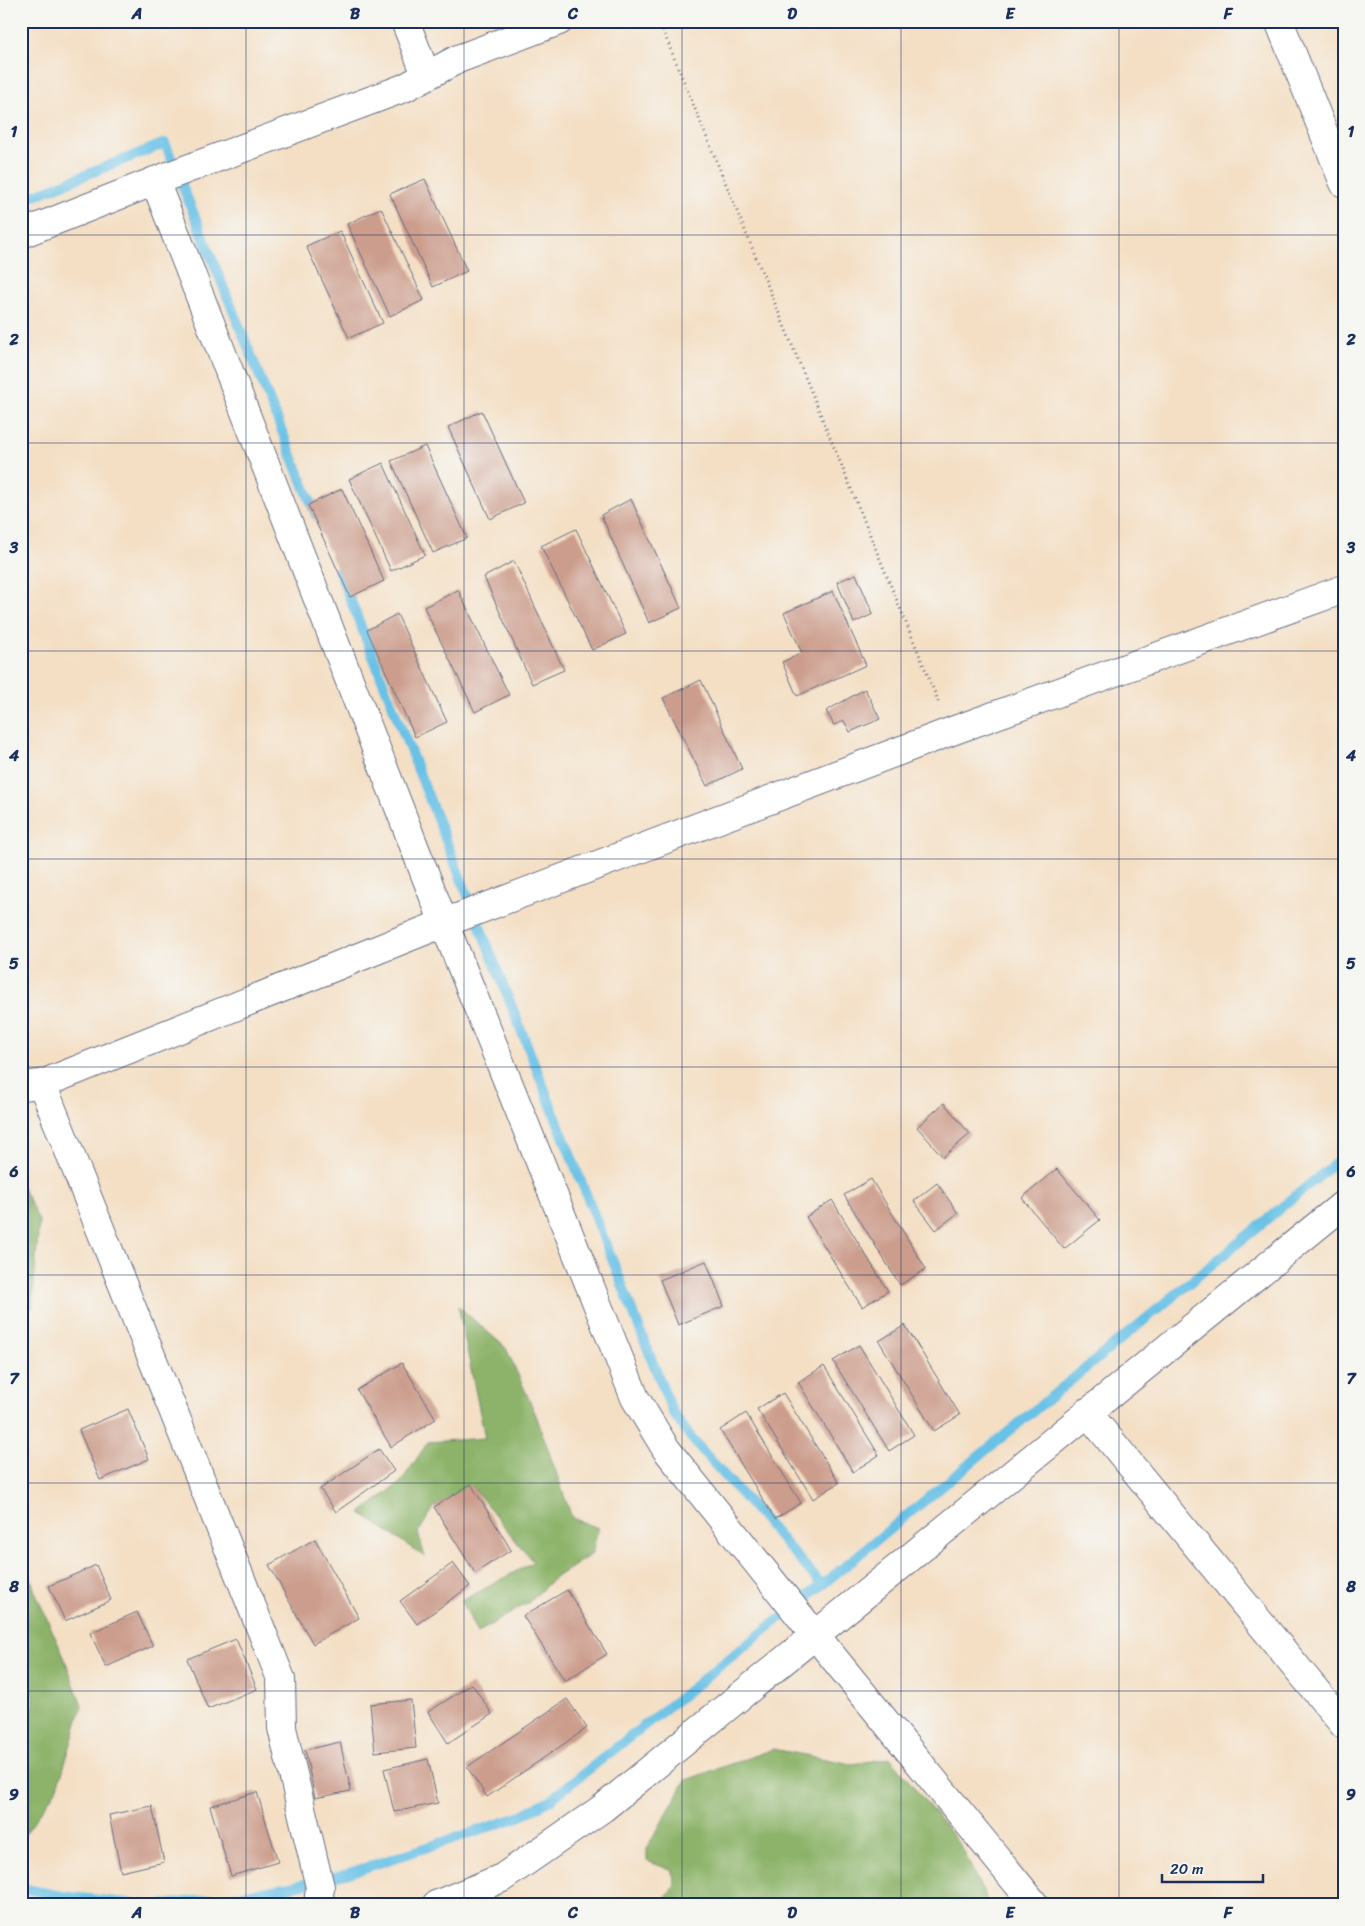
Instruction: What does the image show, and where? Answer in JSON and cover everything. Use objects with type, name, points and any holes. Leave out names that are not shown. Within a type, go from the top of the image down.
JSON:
[{"type":"street","points":[[405,21],[426,75]]},
{"type":"street","points":[[21,234],[155,181],[404,88],[458,59],[560,21]]},
{"type":"street","points":[[1280,21],[1344,183]]},
{"type":"street","points":[[155,181],[444,923],[635,1398],[666,1449],[1035,1905]]},
{"type":"street","points":[[318,1905],[320,1886],[282,1728],[281,1679],[32,1085],[444,923],[952,731],[1344,589]]},
{"type":"street","points":[[436,1905],[502,1878],[603,1808],[1344,1204]]},
{"type":"street","points":[[1087,1412],[1344,1726]]},
{"type":"path","points":[[659,21],[952,731]]},
{"type":"green space","points":[[21,1184],[39,1221],[32,1308],[21,1324]]},
{"type":"green space","points":[[458,1306],[506,1348],[536,1415],[572,1518],[598,1528],[592,1554],[553,1579],[528,1603],[477,1633],[462,1601],[533,1562],[471,1485],[434,1507],[418,1533],[425,1557],[361,1513],[401,1482],[428,1442],[485,1438]]},
{"type":"green space","points":[[21,1544],[35,1592],[64,1657],[82,1706],[58,1787],[21,1840],[21,1749],[26,1747],[34,1698],[21,1656]]},
{"type":"green space","points":[[773,1749],[852,1764],[891,1758],[962,1848],[989,1905],[660,1905],[676,1885],[671,1870],[647,1861],[647,1848],[686,1780]]},
{"type":"building","points":[[425,179],[467,271],[433,287],[390,194]]},
{"type":"building","points":[[381,208],[424,300],[390,316],[347,224]]},
{"type":"building","points":[[340,231],[383,323],[349,338],[306,246]]},
{"type":"building","points":[[482,411],[524,503],[490,519],[448,427]]},
{"type":"building","points":[[425,446],[467,538],[433,553],[391,461]]},
{"type":"building","points":[[383,463],[425,555],[391,571],[349,479]]},
{"type":"building","points":[[342,489],[384,581],[350,597],[308,505]]},
{"type":"building","points":[[631,499],[681,608],[649,623],[601,515]]},
{"type":"building","points":[[576,529],[626,634],[592,650],[541,546]]},
{"type":"building","points":[[514,561],[564,670],[532,684],[484,577]]},
{"type":"building","points":[[856,574],[873,614],[854,623],[837,582]]},
{"type":"building","points":[[458,590],[509,695],[475,712],[424,607]]},
{"type":"building","points":[[833,591],[866,665],[797,696],[782,662],[802,653],[784,613]]},
{"type":"building","points":[[397,614],[447,722],[415,737],[367,630]]},
{"type":"building","points":[[701,680],[742,769],[707,786],[663,698]]},
{"type":"building","points":[[865,689],[880,719],[850,732],[844,721],[834,725],[826,711]]},
{"type":"building","points":[[944,1103],[970,1134],[943,1157],[917,1127]]},
{"type":"building","points":[[1057,1169],[1100,1220],[1064,1249],[1022,1198]]},
{"type":"building","points":[[871,1179],[926,1269],[900,1285],[844,1195]]},
{"type":"building","points":[[937,1183],[958,1213],[936,1230],[914,1201]]},
{"type":"building","points":[[832,1200],[888,1291],[862,1307],[806,1217]]},
{"type":"building","points":[[706,1261],[724,1306],[678,1325],[660,1280]]},
{"type":"building","points":[[905,1325],[960,1415],[934,1431],[879,1341]]},
{"type":"building","points":[[859,1345],[914,1435],[889,1451],[833,1361]]},
{"type":"building","points":[[402,1363],[436,1419],[391,1447],[357,1390]]},
{"type":"building","points":[[824,1366],[879,1455],[853,1472],[798,1382]]},
{"type":"building","points":[[783,1393],[839,1483],[813,1499],[757,1409]]},
{"type":"building","points":[[128,1409],[149,1459],[100,1480],[79,1430]]},
{"type":"building","points":[[746,1413],[801,1503],[775,1519],[720,1430]]},
{"type":"building","points":[[379,1449],[394,1471],[336,1512],[320,1489]]},
{"type":"building","points":[[471,1484],[511,1550],[475,1573],[434,1507]]},
{"type":"building","points":[[315,1539],[359,1618],[313,1644],[269,1565]]},
{"type":"building","points":[[453,1563],[470,1586],[417,1624],[400,1601]]},
{"type":"building","points":[[96,1565],[111,1600],[65,1621],[49,1586]]},
{"type":"building","points":[[567,1590],[607,1654],[565,1681],[523,1616]]},
{"type":"building","points":[[137,1612],[153,1646],[106,1667],[90,1633]]},
{"type":"building","points":[[236,1639],[257,1689],[208,1709],[187,1659]]},
{"type":"building","points":[[472,1684],[492,1714],[448,1743],[428,1712]]},
{"type":"building","points":[[567,1699],[587,1728],[487,1797],[467,1767]]},
{"type":"building","points":[[411,1700],[416,1748],[375,1752],[370,1704]]},
{"type":"building","points":[[340,1742],[351,1791],[315,1798],[305,1750]]},
{"type":"building","points":[[428,1759],[438,1803],[394,1812],[384,1769]]},
{"type":"building","points":[[257,1792],[278,1862],[231,1876],[210,1806]]},
{"type":"building","points":[[152,1806],[164,1862],[121,1872],[109,1815]]},
{"type":"waterway","points":[[21,201],[165,143],[316,515]]},
{"type":"waterway","points":[[339,571],[673,1413],[692,1439],[822,1585]]},
{"type":"waterway","points":[[161,1905],[239,1896],[291,1887],[346,1874],[519,1817],[550,1800],[822,1585],[1344,1156]]},
{"type":"waterway","points":[[21,1888],[62,1896],[146,1905]]}]
